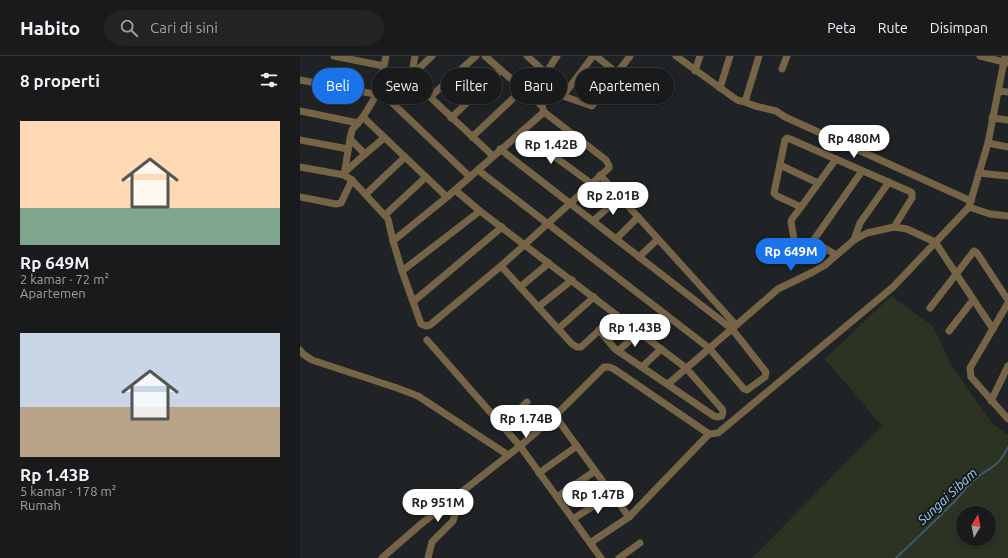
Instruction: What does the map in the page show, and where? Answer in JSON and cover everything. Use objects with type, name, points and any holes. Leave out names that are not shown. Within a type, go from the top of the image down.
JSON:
[{"type":"street","points":[[334,56],[357,58],[384,66],[386,56]]},
{"type":"street","points":[[412,68],[415,56]]},
{"type":"street","points":[[419,68],[432,56]]},
{"type":"street","points":[[433,95],[476,56]]},
{"type":"street","points":[[485,56],[499,68]]},
{"type":"street","points":[[527,56],[540,68]]},
{"type":"street","points":[[549,68],[557,56]]},
{"type":"street","points":[[585,68],[594,56],[610,68]]},
{"type":"street","points":[[621,68],[630,56]]},
{"type":"street","points":[[676,56],[737,100],[776,111],[784,117],[990,214],[1008,216]]},
{"type":"street","points":[[695,71],[700,56]]},
{"type":"street","points":[[720,88],[730,56]]},
{"type":"street","points":[[745,102],[759,56]]},
{"type":"street","points":[[782,69],[787,56]]},
{"type":"street","points":[[590,543],[629,517],[709,434],[718,433],[893,287],[970,204],[988,143],[992,118],[1006,60],[980,56]]},
{"type":"street","points":[[502,71],[510,78]]},
{"type":"street","points":[[300,80],[372,93]]},
{"type":"street","points":[[575,81],[563,96],[575,100]]},
{"type":"street","points":[[999,91],[1008,92]]},
{"type":"street","points":[[433,101],[493,156]]},
{"type":"street","points":[[472,137],[510,101]]},
{"type":"street","points":[[344,174],[352,130],[372,102]]},
{"type":"street","points":[[394,104],[470,177]]},
{"type":"street","points":[[451,118],[466,104]]},
{"type":"street","points":[[300,167],[344,174],[352,180],[385,214],[388,219],[402,271],[421,324],[426,326],[501,266],[608,168],[609,166],[606,160],[544,112],[540,104]]},
{"type":"street","points":[[300,111],[360,120],[384,138],[447,197]]},
{"type":"street","points":[[393,241],[447,197],[544,112]]},
{"type":"street","points":[[992,118],[1008,120]]},
{"type":"street","points":[[520,132],[592,184]]},
{"type":"street","points":[[344,174],[384,138]]},
{"type":"street","points":[[801,207],[774,193],[785,140],[787,138],[911,192],[913,196],[894,227]]},
{"type":"street","points":[[350,139],[366,154]]},
{"type":"street","points":[[300,140],[348,149]]},
{"type":"street","points":[[988,143],[1008,147]]},
{"type":"street","points":[[500,150],[639,257],[734,327]]},
{"type":"street","points":[[366,194],[405,157]]},
{"type":"street","points":[[836,159],[792,219],[793,242],[798,247],[813,241],[862,171]]},
{"type":"street","points":[[780,165],[818,183]]},
{"type":"street","points":[[478,170],[709,348],[744,389],[747,390],[765,376],[766,372],[734,327],[600,175]]},
{"type":"street","points":[[979,172],[1008,176]]},
{"type":"street","points":[[385,214],[426,177]]},
{"type":"street","points":[[300,197],[338,204],[340,203],[352,180]]},
{"type":"street","points":[[854,240],[860,223],[889,182]]},
{"type":"street","points":[[455,190],[480,211],[686,368],[722,409],[722,416],[714,416],[618,351],[599,330]]},
{"type":"street","points":[[593,221],[620,197]]},
{"type":"street","points":[[402,271],[480,211]]},
{"type":"street","points":[[616,239],[638,217]]},
{"type":"street","points":[[414,301],[502,227]]},
{"type":"street","points":[[668,384],[778,289],[825,265],[854,240],[867,233],[894,227],[907,229],[935,242],[993,329]]},
{"type":"street","points":[[639,257],[658,239]]},
{"type":"street","points":[[813,241],[836,256]]},
{"type":"street","points":[[930,308],[972,252],[975,251],[1008,301],[969,372],[970,377],[1008,419]]},
{"type":"street","points":[[520,287],[549,263]]},
{"type":"street","points":[[501,266],[572,344],[577,347],[581,347],[616,314]]},
{"type":"street","points":[[538,307],[572,280]]},
{"type":"street","points":[[558,328],[594,297]]},
{"type":"street","points":[[949,331],[973,300]]},
{"type":"street","points":[[618,351],[639,332]]},
{"type":"street","points":[[427,340],[520,446],[601,558]]},
{"type":"street","points":[[642,367],[661,349]]},
{"type":"street","points":[[300,350],[312,360],[418,396],[508,455]]},
{"type":"street","points":[[991,400],[1008,366]]},
{"type":"street","points":[[382,558],[421,524],[520,446],[554,416],[604,367],[609,367],[709,434]]},
{"type":"street","points":[[501,426],[527,402]]},
{"type":"street","points":[[554,416],[629,517]]},
{"type":"street","points":[[540,473],[577,446]]},
{"type":"street","points":[[557,497],[595,471]]},
{"type":"street","points":[[428,558],[432,542],[453,521],[463,490]]},
{"type":"street","points":[[573,519],[612,494]]},
{"type":"street","points":[[619,558],[640,543]]},
{"type":"green space","points":[[891,296],[933,326],[952,367],[993,424],[1008,435],[1008,558],[752,558],[882,426],[825,359]]},
{"type":"waterway","name":"Sungai Sibam","points":[[896,558],[954,502],[970,483],[996,464],[1008,447]]}]
